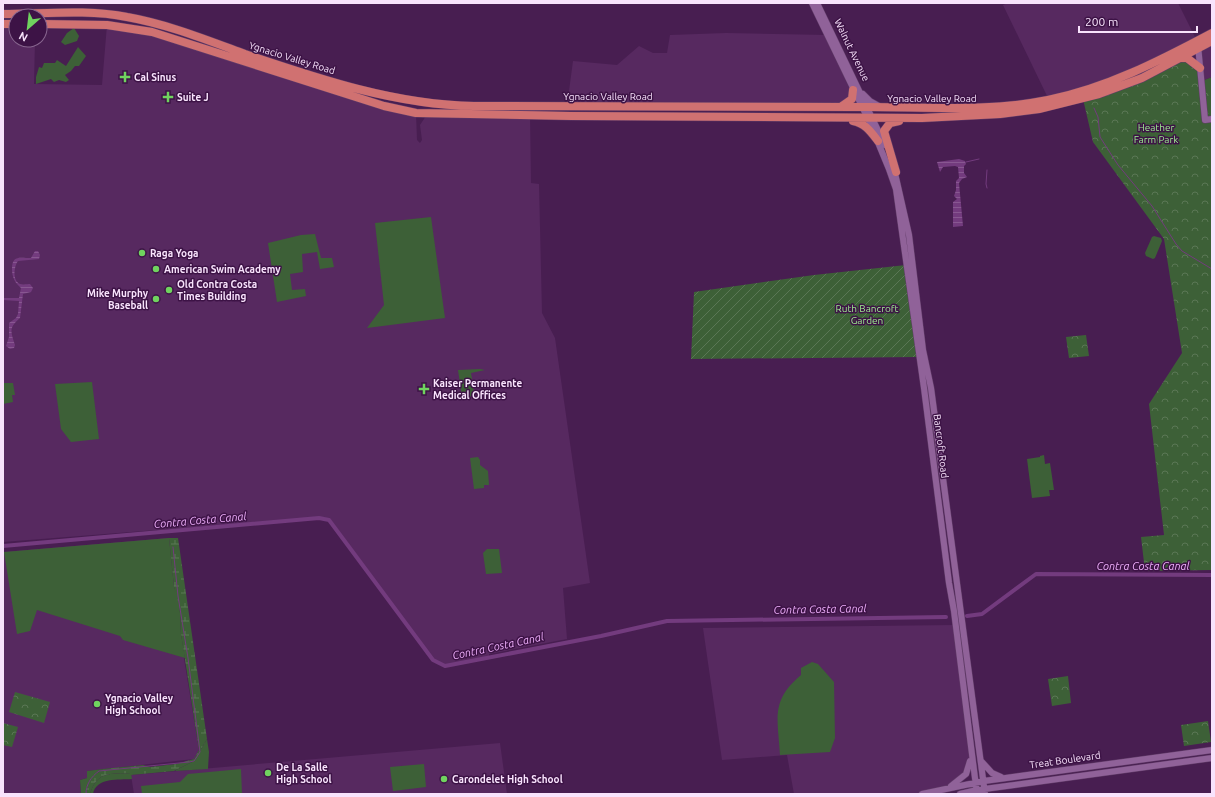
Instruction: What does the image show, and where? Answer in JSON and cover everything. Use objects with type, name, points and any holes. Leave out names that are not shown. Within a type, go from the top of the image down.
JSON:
[{"type":"highway","name":"Ygnacio Valley Road","points":[[3,14],[88,14],[126,17],[199,37],[268,61],[355,88],[400,100],[437,105],[881,107],[960,109],[1016,105],[1049,100],[1098,87],[1198,45],[1212,41]]},
{"type":"highway","name":"Ygnacio Valley Road","points":[[48,24],[107,25],[152,32],[384,106],[416,113],[830,118],[922,118],[1000,114],[1039,109],[1101,93],[1142,78],[1180,58],[1212,33]]},
{"type":"highway","points":[[1180,58],[1187,58],[1200,68]]},
{"type":"highway","points":[[1101,93],[1104,89],[1121,83],[1121,78]]},
{"type":"highway","points":[[840,107],[847,104],[852,99],[856,90]]},
{"type":"highway","points":[[830,118],[860,122],[869,129],[878,141]]},
{"type":"highway","points":[[896,172],[884,130],[888,125],[894,122],[922,118]]},
{"type":"main road","name":"Walnut Avenue","points":[[812,3],[865,107]]},
{"type":"main road","name":"Walnut Avenue","points":[[818,3],[856,90]]},
{"type":"main road","points":[[1198,45],[1205,120],[1212,119]]},
{"type":"main road","points":[[856,90],[870,101],[881,107]]},
{"type":"main road","name":"Bancroft Road","points":[[865,107],[896,172],[914,272],[923,350],[931,388],[985,792]]},
{"type":"main road","name":"Bancroft Road","points":[[870,118],[896,189],[954,611],[977,792]]},
{"type":"main road","points":[[949,583],[953,584],[958,595]]},
{"type":"main road","name":"Treat Boulevard","points":[[922,794],[975,782],[1212,750]]},
{"type":"main road","points":[[948,788],[966,774],[971,754]]},
{"type":"main road","name":"Treat Boulevard","points":[[960,794],[985,792],[1212,758]]},
{"type":"main road","points":[[981,761],[992,774],[1004,778]]},
{"type":"shaded area","points":[[1008,3],[1178,3],[1197,41],[1148,67],[1049,100],[1003,5]]},
{"type":"shaded area","points":[[3,24],[8,24],[8,48],[35,48],[34,84],[102,85],[107,25],[129,28],[416,113],[417,140],[420,143],[422,140],[420,125],[428,113],[530,114],[531,183],[539,184],[542,313],[555,338],[590,583],[563,588],[567,639],[489,654],[489,657],[449,665],[440,664],[433,660],[332,521],[324,517],[3,542]]},
{"type":"shaded area","points":[[726,33],[827,35],[853,90],[847,104],[567,106],[573,61],[617,65],[639,46],[653,53],[667,53],[670,35]]},
{"type":"shaded area","points":[[1212,41],[1212,77],[1201,81],[1199,48]]},
{"type":"shaded area","points":[[959,159],[965,161],[966,164],[964,166],[964,173],[967,177],[962,179],[959,183],[963,226],[953,227],[953,202],[957,199],[954,196],[956,181],[959,178],[958,167],[943,167],[940,172],[937,162]]},
{"type":"shaded area","points":[[35,251],[38,251],[40,255],[39,259],[18,261],[14,273],[17,282],[21,284],[30,284],[33,288],[31,292],[23,294],[20,318],[16,321],[12,328],[12,337],[15,345],[14,348],[10,349],[6,346],[9,337],[9,323],[16,318],[18,314],[19,301],[3,300],[3,298],[19,298],[21,288],[13,277],[13,261],[17,258],[31,258]]},
{"type":"shaded area","name":"Ygnacio Valley High School","points":[[169,538],[176,610],[199,750],[194,759],[87,771],[87,778],[80,780],[81,794],[3,794],[3,552]]},
{"type":"shaded area","points":[[956,625],[971,754],[969,770],[948,788],[922,794],[794,794],[787,755],[722,760],[703,628]]},
{"type":"shaded area","points":[[500,743],[507,794],[134,794],[131,775]]},
{"type":"green space","points":[[74,28],[79,36],[77,41],[65,45],[61,42],[67,33]]},
{"type":"green space","points":[[78,47],[86,56],[79,66],[75,66],[65,75],[69,80],[66,82],[59,80],[54,82],[51,79],[36,84],[36,77],[39,67],[42,68],[44,63],[55,63],[57,60],[66,66]]},
{"type":"green space","name":"Heather Farm Park","points":[[1180,58],[1195,63],[1202,81],[1212,77],[1212,570],[1145,571],[1141,537],[1164,535],[1149,404],[1182,353],[1164,239],[1093,142],[1083,99]]},
{"type":"green space","points":[[431,217],[445,318],[367,328],[384,305],[375,223]]},
{"type":"green space","points":[[315,234],[321,258],[332,258],[334,267],[320,269],[317,252],[302,254],[303,272],[290,274],[292,290],[305,289],[306,296],[277,302],[268,243],[301,235]]},
{"type":"green space","points":[[1154,236],[1161,238],[1162,241],[1155,258],[1153,259],[1146,256],[1145,253],[1152,237]]},
{"type":"green space","name":"Ruth Bancroft Garden","points":[[906,265],[919,357],[691,359],[694,292],[814,275]]},
{"type":"green space","points":[[1086,335],[1089,356],[1069,358],[1066,337]]},
{"type":"green space","points":[[458,370],[485,370],[471,373],[474,392],[472,393],[473,396],[462,397]]},
{"type":"green space","points":[[92,382],[99,439],[71,442],[61,429],[55,384]]},
{"type":"green space","points":[[3,383],[13,383],[15,395],[12,395],[13,402],[3,404]]},
{"type":"green space","points":[[1044,455],[1045,464],[1050,463],[1054,490],[1049,490],[1050,496],[1032,498],[1027,459]]},
{"type":"green space","points":[[478,457],[480,460],[480,465],[488,471],[489,485],[484,485],[484,488],[474,489],[470,458]]},
{"type":"green space","points":[[169,538],[174,587],[178,596],[181,634],[185,658],[123,640],[120,636],[37,610],[30,631],[17,634],[4,552]]},
{"type":"green space","points":[[169,538],[178,538],[207,739],[194,761],[174,771],[131,775],[130,773],[116,773],[105,775],[96,781],[90,794],[86,794],[88,783],[93,776],[103,769],[143,765],[150,767],[176,764],[194,759],[199,750],[181,634],[180,613],[174,587]]},
{"type":"green space","points":[[487,549],[499,549],[502,573],[486,574],[483,553]]},
{"type":"green space","points":[[812,662],[818,664],[834,682],[835,738],[830,752],[780,755],[778,711],[780,702],[784,693],[791,684],[801,675],[801,668]]},
{"type":"green space","points":[[1068,676],[1071,703],[1052,706],[1048,679]]},
{"type":"green space","points":[[15,692],[50,702],[44,723],[9,712]]},
{"type":"green space","points":[[1208,721],[1211,742],[1184,746],[1181,725]]},
{"type":"green space","points":[[3,723],[18,727],[12,747],[3,745]]},
{"type":"green space","points":[[207,739],[209,752],[208,769],[174,771],[194,761]]},
{"type":"green space","points":[[424,764],[426,787],[393,791],[390,767]]},
{"type":"green space","points":[[103,769],[91,779],[87,786],[86,794],[81,794],[80,780],[87,778],[87,771]]},
{"type":"green space","points":[[241,769],[242,794],[142,794],[141,786],[180,782],[188,774]]},
{"type":"green space","points":[[131,773],[132,779],[109,780],[103,782],[95,789],[93,794],[90,794],[96,781],[105,775]]},
{"type":"waterway","points":[[1094,108],[1098,117],[1100,137],[1118,165],[1152,206],[1182,251],[1212,269]]},
{"type":"waterway","points":[[966,162],[979,159]]},
{"type":"waterway","points":[[987,170],[987,188]]},
{"type":"waterway","name":"Contra Costa Canal","points":[[3,546],[319,518],[329,520],[433,660],[445,666],[601,636],[667,621],[946,617]]},
{"type":"waterway","points":[[86,794],[90,781],[99,771],[189,762],[194,761],[200,752],[188,658],[178,596],[173,547]]},
{"type":"waterway","name":"Contra Costa Canal","points":[[967,616],[982,614],[1036,574],[1212,575]]},
{"type":"place","name":"Cal Sinus","points":[[125,77]]},
{"type":"place","name":"Suite J","points":[[168,97]]},
{"type":"place","name":"Raga Yoga","points":[[142,253]]},
{"type":"place","name":"American Swim Academy","points":[[156,269]]},
{"type":"place","name":"Old Contra Costa Times Building","points":[[169,290]]},
{"type":"place","name":"Mike Murphy Baseball","points":[[156,299]]},
{"type":"place","name":"Kaiser Permanente Medical Offices","points":[[424,389]]},
{"type":"place","name":"Ygnacio Valley High School","points":[[97,704]]},
{"type":"place","name":"De La Salle High School","points":[[268,773]]},
{"type":"place","name":"Carondelet High School","points":[[444,779]]}]
